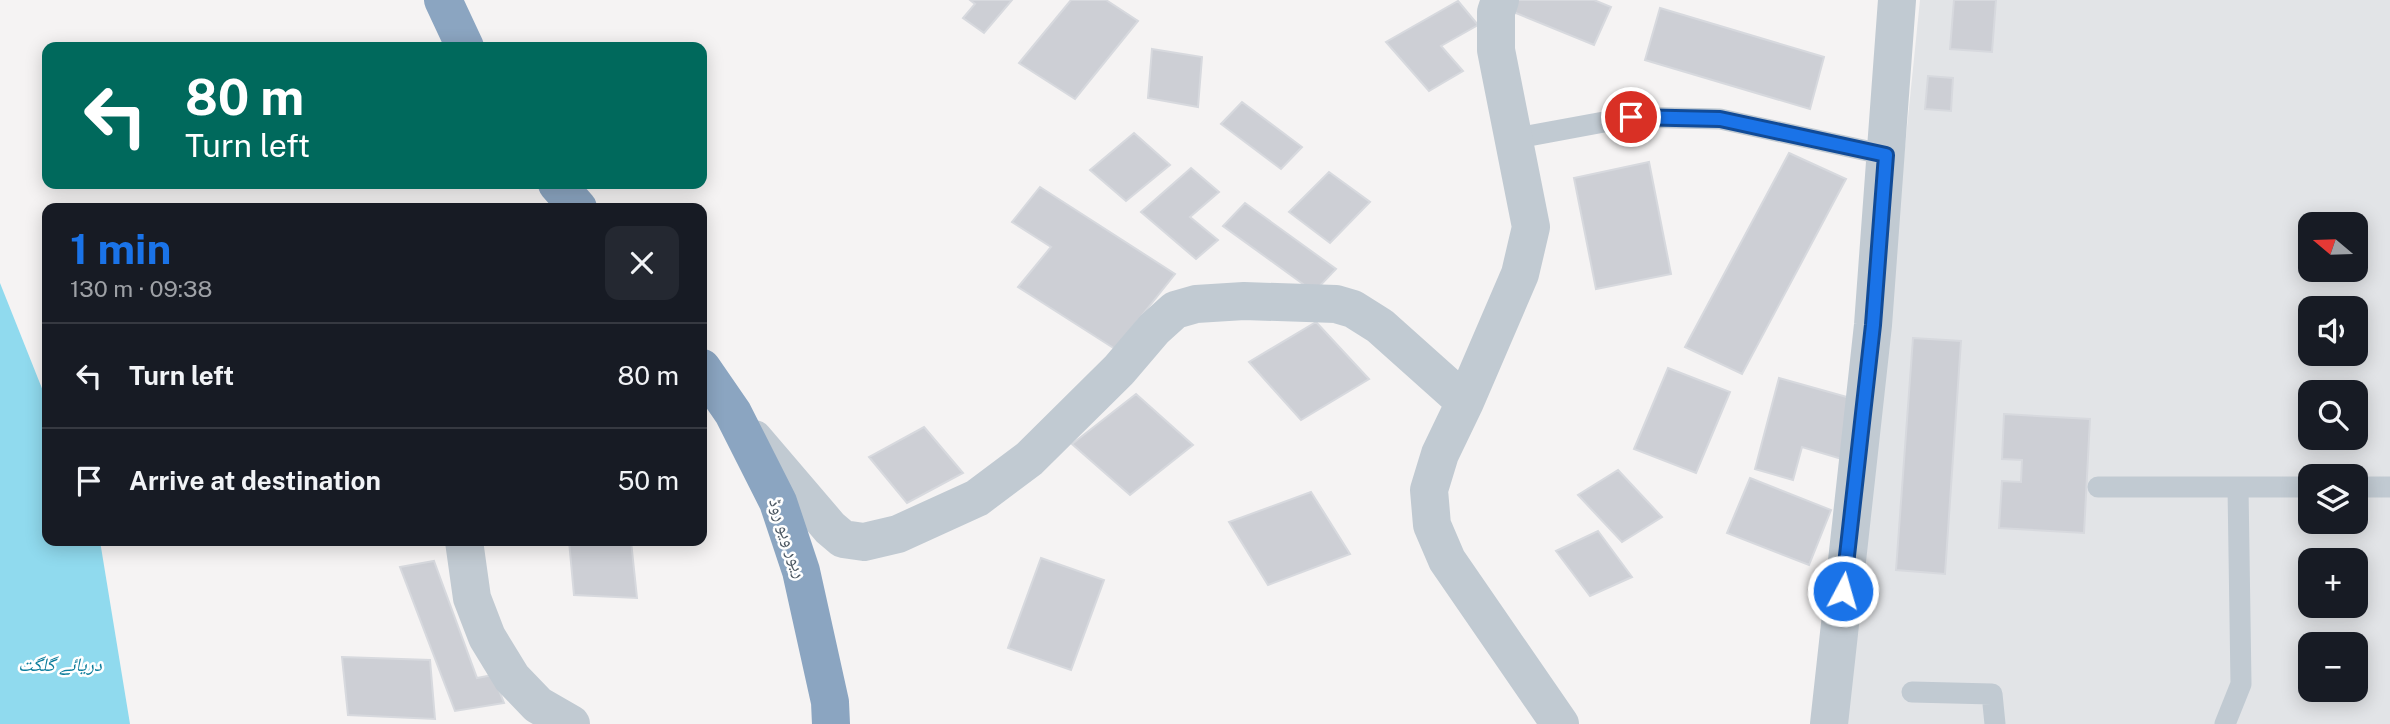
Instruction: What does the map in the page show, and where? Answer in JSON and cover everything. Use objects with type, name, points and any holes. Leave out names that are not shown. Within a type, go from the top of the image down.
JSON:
[{"type":"highway","points":[[443,0],[463,42]]},
{"type":"highway","points":[[561,189],[574,203]]},
{"type":"highway","name":"ریور ویو روڈ","points":[[707,375],[733,413],[778,502],[801,571],[830,702],[831,724]]},
{"type":"street","points":[[1500,0],[1496,12],[1496,50],[1531,227],[1520,274],[1440,454],[1429,490],[1432,525],[1447,560],[1560,724]]},
{"type":"street","points":[[1829,724],[1873,325],[1898,0]]},
{"type":"street","points":[[733,413],[830,528],[843,539],[863,542],[898,534],[976,498],[1030,459],[1119,370],[1168,316],[1175,310],[1196,304],[1244,301],[1336,304],[1353,309],[1380,326],[1465,402]]},
{"type":"street","points":[[465,546],[472,598],[487,637],[512,678],[538,705],[571,724]]},
{"type":"lane","points":[[1512,139],[1631,117],[1720,119],[1886,155]]},
{"type":"lane","points":[[2098,486],[2298,487]]},
{"type":"lane","points":[[2225,724],[2241,684],[2238,487]]},
{"type":"lane","points":[[2368,487],[2390,487]]},
{"type":"lane","points":[[1912,692],[1992,694],[1995,724]]},
{"type":"shaded area","points":[[1920,0],[2390,0],[2390,724],[1846,724]]},
{"type":"water","name":"دریائے گلگت","points":[[0,283],[42,388],[42,546],[101,546],[130,724],[0,724]]},
{"type":"building","points":[[970,0],[1012,0],[984,33],[963,18],[975,4]]},
{"type":"building","points":[[1071,0],[1106,0],[1138,21],[1075,99],[1019,63]]},
{"type":"building","points":[[1510,0],[1594,0],[1611,7],[1594,45],[1506,9]]},
{"type":"building","points":[[1954,0],[1996,0],[1992,52],[1950,49]]},
{"type":"building","points":[[1458,1],[1478,25],[1441,46],[1463,71],[1429,91],[1386,42]]},
{"type":"building","points":[[1660,8],[1824,57],[1810,109],[1645,60]]},
{"type":"building","points":[[1152,49],[1202,57],[1198,107],[1148,98]]},
{"type":"building","points":[[1928,76],[1953,78],[1951,111],[1925,109]]},
{"type":"building","points":[[1242,102],[1302,147],[1281,169],[1221,124]]},
{"type":"building","points":[[1134,133],[1170,165],[1126,201],[1090,170]]},
{"type":"building","points":[[1789,153],[1846,179],[1742,374],[1685,347]]},
{"type":"building","points":[[1649,162],[1671,274],[1596,289],[1574,178]]},
{"type":"building","points":[[1191,168],[1219,192],[1190,217],[1218,240],[1196,259],[1141,212]]},
{"type":"building","points":[[1329,172],[1370,202],[1330,243],[1289,212]]},
{"type":"building","points":[[1040,187],[1175,274],[1115,349],[1018,287],[1051,247],[1012,222]]},
{"type":"building","points":[[1245,203],[1336,269],[1314,292],[1223,226]]},
{"type":"building","points":[[1316,322],[1369,379],[1301,420],[1249,362]]},
{"type":"building","points":[[1913,338],[1961,341],[1945,574],[1896,570]]},
{"type":"building","points":[[1668,368],[1730,392],[1696,473],[1634,449]]},
{"type":"building","points":[[1779,378],[1861,401],[1845,460],[1802,447],[1793,480],[1755,469]]},
{"type":"building","points":[[1136,394],[1193,445],[1130,495],[1072,444]]},
{"type":"building","points":[[2004,414],[2090,419],[2084,533],[1999,528],[2002,481],[2021,482],[2022,460],[2002,459]]},
{"type":"building","points":[[924,427],[963,473],[907,503],[869,457]]},
{"type":"building","points":[[1618,470],[1662,517],[1622,542],[1578,495]]},
{"type":"building","points":[[1750,478],[1831,510],[1809,565],[1727,533]]},
{"type":"building","points":[[1311,492],[1350,554],[1268,585],[1229,522]]},
{"type":"building","points":[[1598,531],[1632,577],[1590,596],[1556,551]]},
{"type":"building","points":[[569,546],[632,546],[637,598],[574,595]]},
{"type":"building","points":[[1041,558],[1104,580],[1071,670],[1008,648]]},
{"type":"building","points":[[434,561],[477,678],[493,675],[504,703],[455,711],[400,567]]},
{"type":"building","points":[[342,657],[430,660],[435,719],[348,715]]},
{"type":"route","points":[[1631,117],[1720,119],[1886,155],[1873,325],[1843,591]]}]
